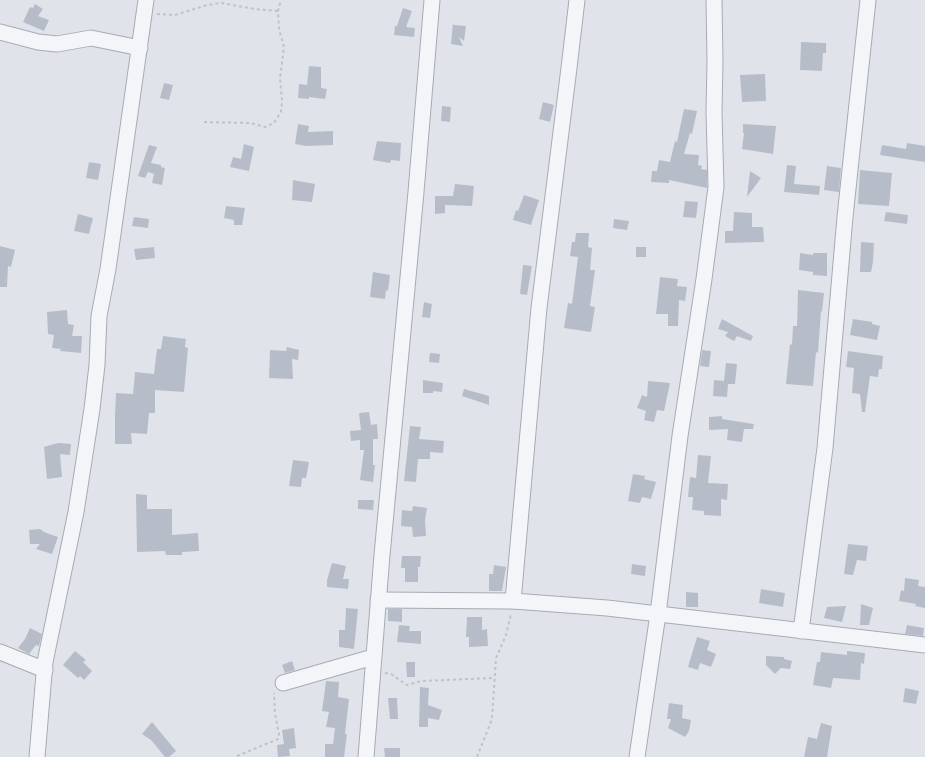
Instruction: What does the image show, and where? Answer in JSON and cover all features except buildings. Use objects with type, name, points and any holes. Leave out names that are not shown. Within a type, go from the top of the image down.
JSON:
[{"type":"street","points":[[366,757],[378,600],[416,192],[432,0]]},
{"type":"street","points":[[513,601],[539,308],[570,68],[577,0]]},
{"type":"street","points":[[637,757],[658,614],[680,436],[704,279],[716,187],[714,0]]},
{"type":"street","points":[[801,631],[825,448],[844,217],[868,0]]},
{"type":"street","points":[[37,757],[45,670],[76,512],[97,365],[99,316],[108,269],[145,6]]},
{"type":"street","points":[[0,32],[38,42],[57,44],[91,38],[140,48]]},
{"type":"street","points":[[378,600],[513,601],[607,608],[925,645]]},
{"type":"street","points":[[0,652],[45,670]]},
{"type":"street","points":[[283,683],[373,664]]},
{"type":"path","points":[[204,122],[250,123],[265,127],[274,123],[281,112],[282,101],[280,78],[284,47],[278,29],[278,11],[281,0]]},
{"type":"path","points":[[145,6],[175,15],[207,5],[221,3],[255,9],[278,11]]},
{"type":"path","points":[[477,757],[492,719],[496,658],[506,635],[513,601]]},
{"type":"path","points":[[373,664],[407,684],[421,681],[494,678]]},
{"type":"path","points":[[237,756],[278,739],[279,734],[275,714],[274,693],[283,683]]}]
